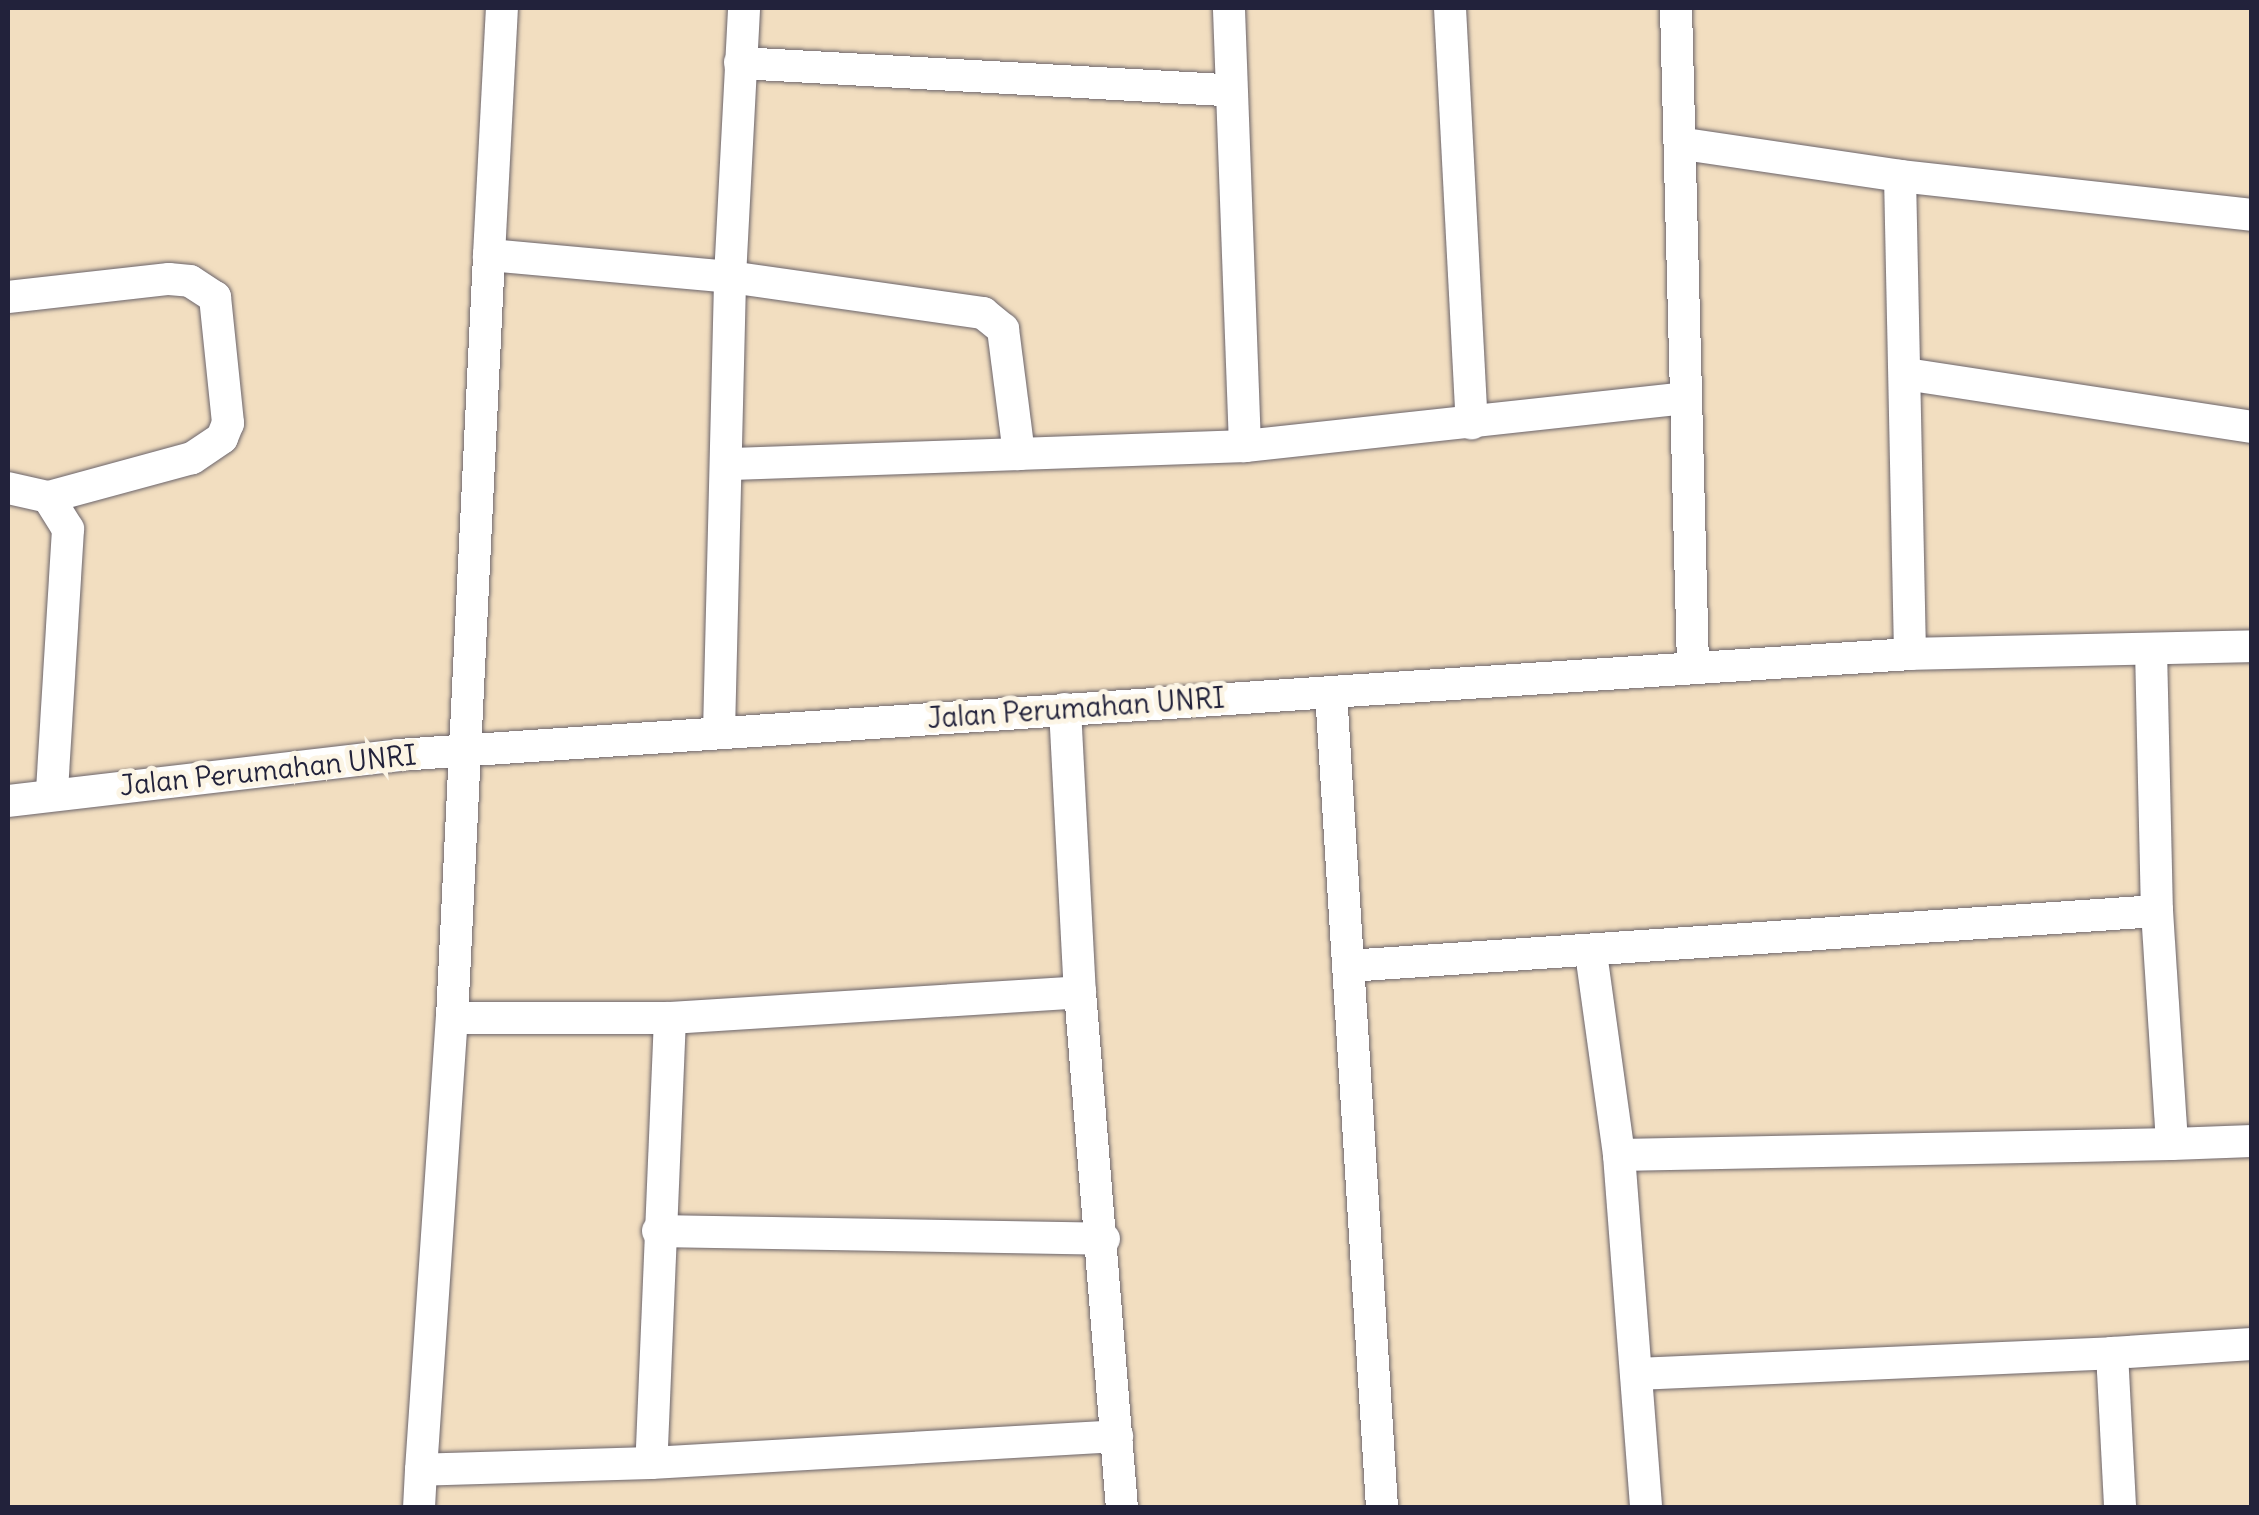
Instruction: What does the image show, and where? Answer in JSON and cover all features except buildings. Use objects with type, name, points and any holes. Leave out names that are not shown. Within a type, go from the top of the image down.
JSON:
[{"type":"street","points":[[419,1508],[452,1018],[502,8]]},
{"type":"street","points":[[719,732],[730,276],[744,8]]},
{"type":"street","points":[[1229,8],[1228,90],[1246,446]]},
{"type":"street","points":[[1450,8],[1472,423]]},
{"type":"street","points":[[1676,8],[1684,144],[1685,398],[1693,666]]},
{"type":"street","points":[[740,63],[1228,90]]},
{"type":"street","points":[[1684,144],[1900,176],[2252,215]]},
{"type":"street","points":[[1900,176],[1910,654]]},
{"type":"street","points":[[489,255],[730,276],[992,318],[1006,337],[1018,454]]},
{"type":"street","points":[[8,297],[169,279],[190,281],[215,298],[228,423],[222,438],[192,458],[48,496],[8,488]]},
{"type":"street","points":[[1906,374],[2252,426]]},
{"type":"street","points":[[726,464],[1246,446],[1685,398]]},
{"type":"street","points":[[48,496],[68,529],[52,794]]},
{"type":"street","name":"Jalan Perumahan UNRI","points":[[8,801],[466,750],[1065,708],[1910,654],[2252,646]]},
{"type":"street","points":[[2150,649],[2156,911],[2172,1144]]},
{"type":"street","points":[[1331,692],[1382,1508]]},
{"type":"street","points":[[1065,708],[1080,992],[1104,1239],[1122,1508]]},
{"type":"street","points":[[1348,966],[1591,953],[2156,911]]},
{"type":"street","points":[[1591,953],[1619,1154],[1646,1508]]},
{"type":"street","points":[[452,1018],[670,1018],[1080,992]]},
{"type":"street","points":[[650,1463],[670,1018]]},
{"type":"street","points":[[1619,1154],[2252,1141]]},
{"type":"street","points":[[658,1232],[1104,1239]]},
{"type":"street","points":[[1636,1374],[2252,1344]]},
{"type":"street","points":[[2112,1353],[2120,1508]]},
{"type":"street","points":[[421,1470],[650,1463],[1117,1436]]}]
